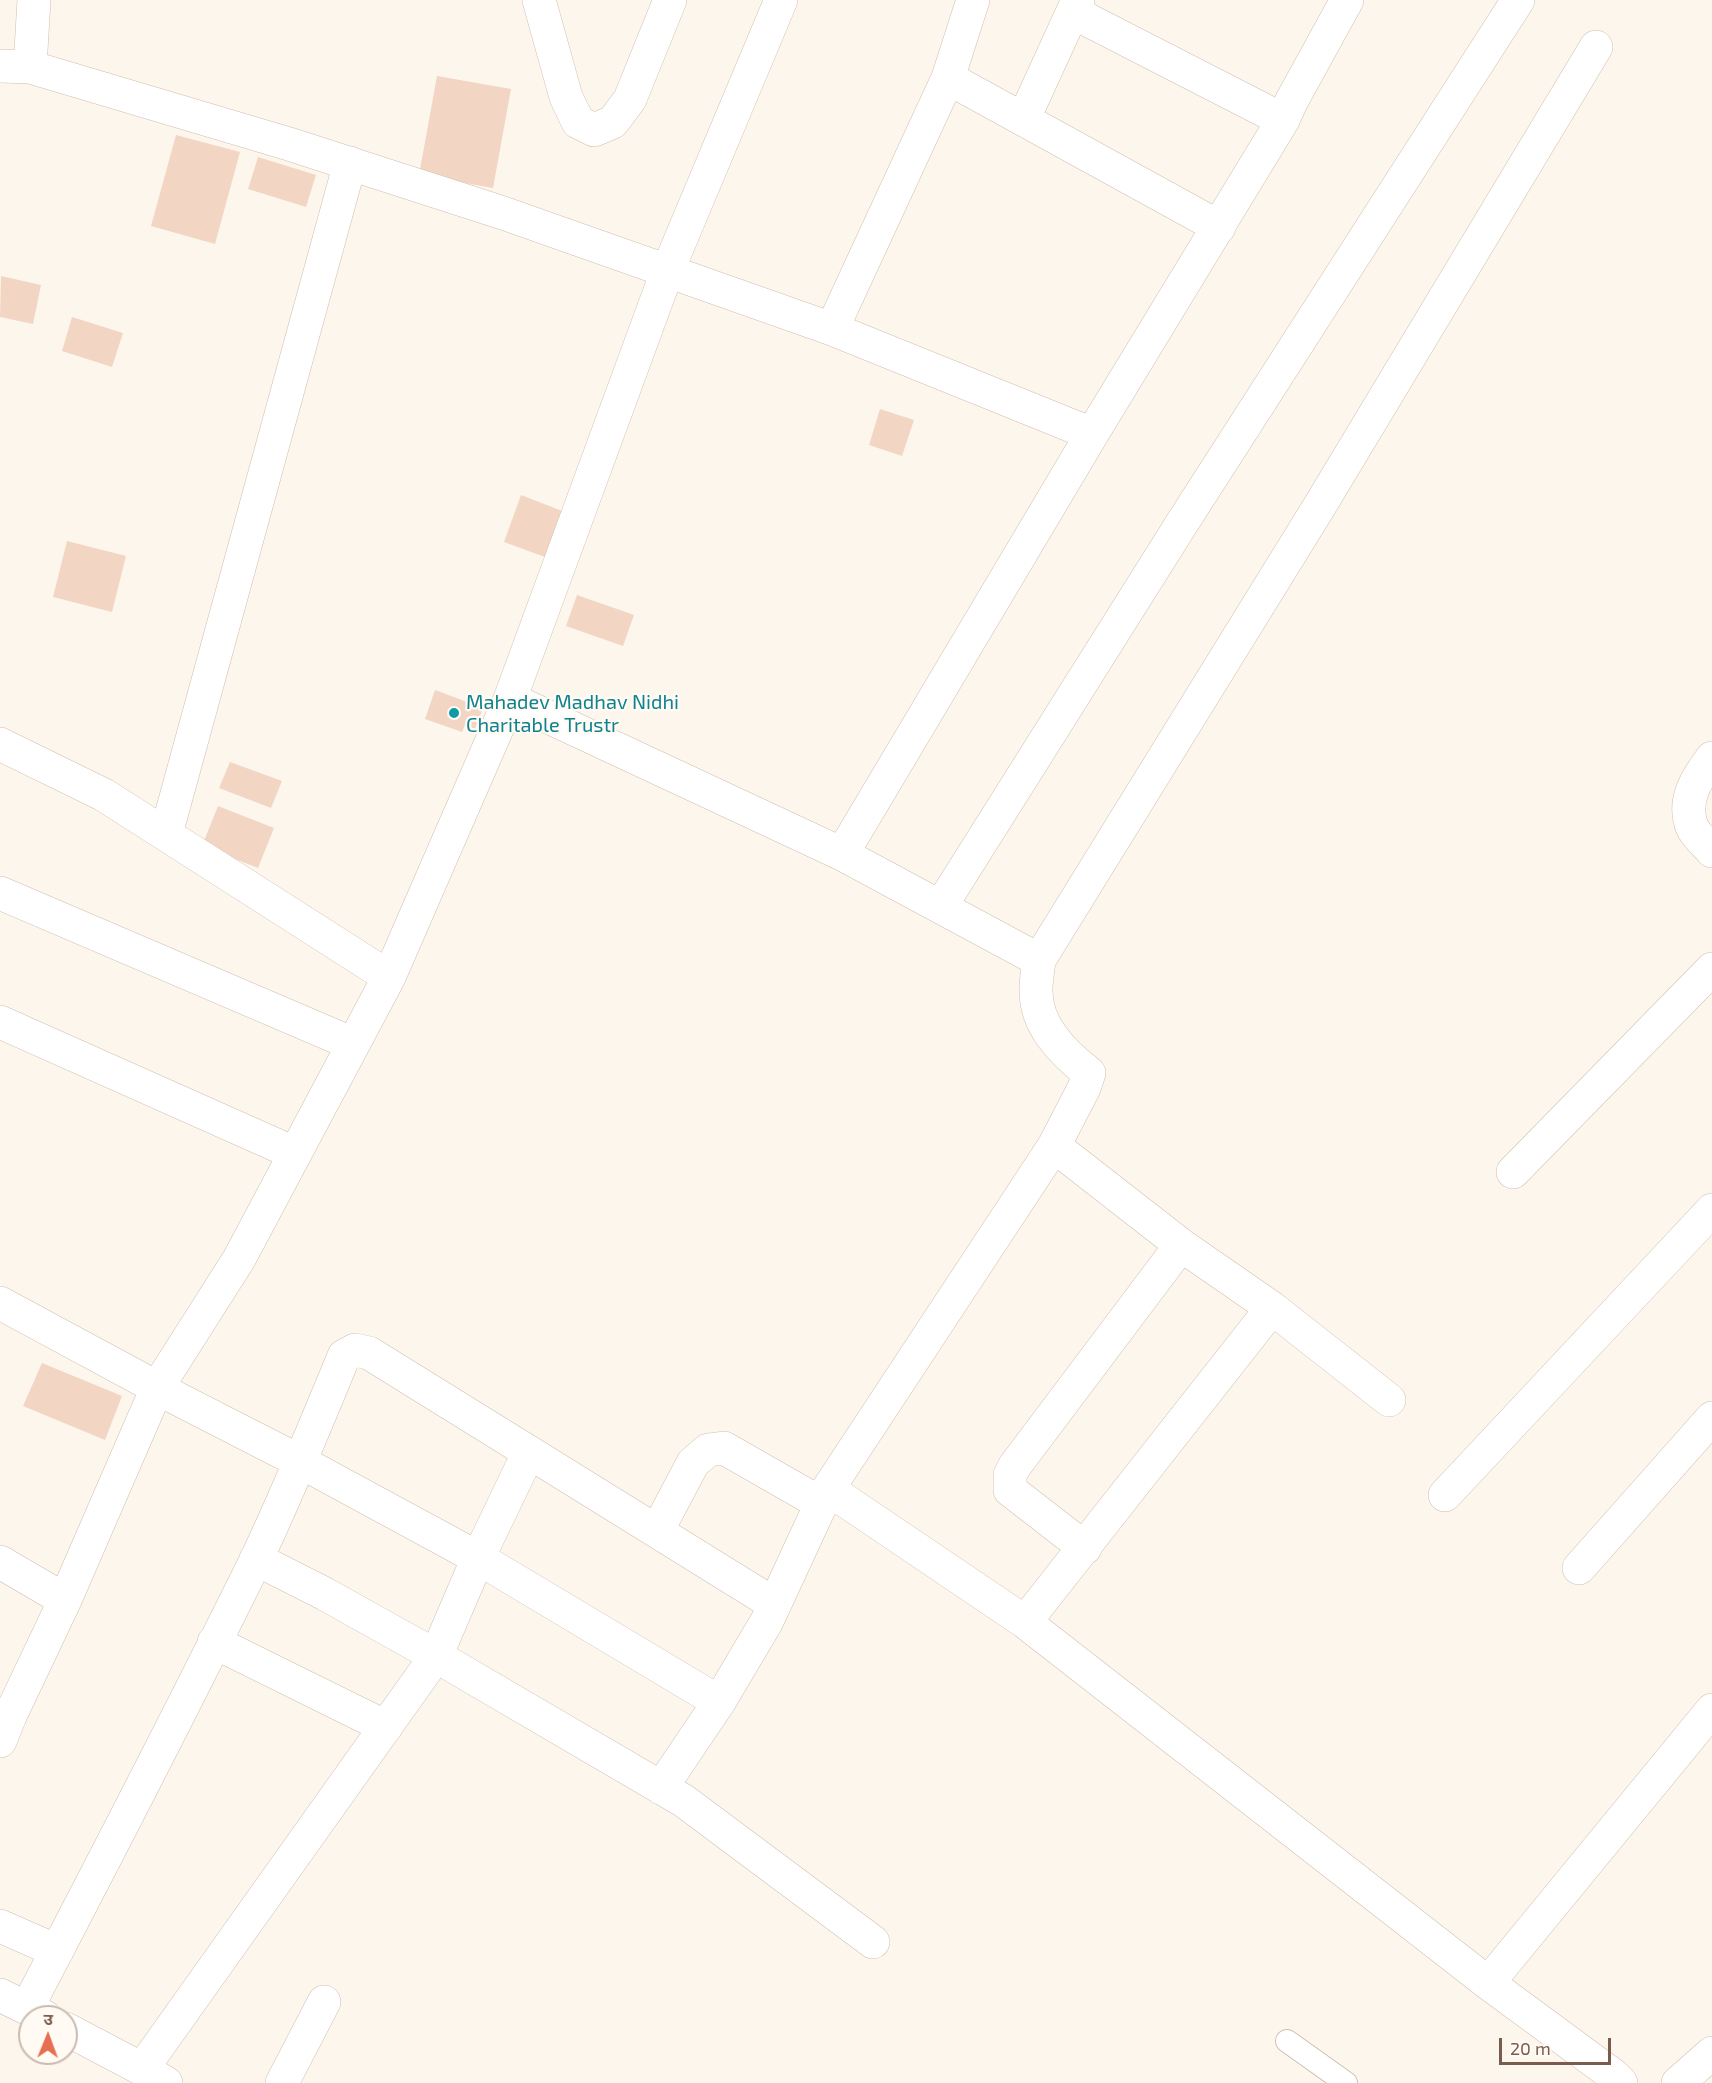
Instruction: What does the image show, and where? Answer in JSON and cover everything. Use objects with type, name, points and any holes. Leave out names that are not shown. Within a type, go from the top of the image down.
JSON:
[{"type":"street","points":[[34,0],[15,67],[350,163],[503,213],[832,329],[1092,434]]},
{"type":"street","points":[[539,0],[566,97],[578,122],[594,130],[613,122],[630,99],[670,0]]},
{"type":"street","points":[[0,1741],[11,1688],[65,1600],[157,1388],[239,1259],[389,977],[510,699],[667,272],[780,0]]},
{"type":"street","points":[[832,329],[948,78],[973,0]]},
{"type":"street","points":[[842,854],[1092,434],[1283,120],[1347,0]]},
{"type":"street","points":[[941,906],[1184,520],[1518,0]]},
{"type":"street","points":[[1024,118],[1076,5],[1088,20],[1283,120]]},
{"type":"street","points":[[661,1788],[719,1702],[767,1621],[825,1496],[1054,1146],[1084,1088],[1089,1073],[1067,1056],[1040,1019],[1036,990],[1039,960],[1320,507],[1596,47]]},
{"type":"street","points":[[948,78],[1219,227]]},
{"type":"street","points":[[166,834],[350,163]]},
{"type":"street","points":[[510,699],[842,854],[1039,960]]},
{"type":"street","points":[[0,744],[104,795],[389,977]]},
{"type":"street","points":[[1712,758],[1704,768],[1688,799],[1692,826],[1712,851]]},
{"type":"street","points":[[0,893],[353,1044]]},
{"type":"street","points":[[1514,1173],[1712,969]]},
{"type":"street","points":[[0,1022],[294,1153]]},
{"type":"street","points":[[1054,1146],[1181,1245],[1272,1308],[1389,1400]]},
{"type":"street","points":[[1445,1495],[1712,1210]]},
{"type":"street","points":[[1085,1548],[1010,1490],[1010,1475],[1181,1245]]},
{"type":"street","points":[[0,1303],[478,1558],[719,1702]]},
{"type":"street","points":[[1025,1622],[1272,1308]]},
{"type":"street","points":[[25,2005],[57,1952],[256,1559],[301,1462],[344,1356],[355,1350],[369,1353],[774,1604]]},
{"type":"street","points":[[1579,1568],[1712,1418]]},
{"type":"street","points":[[657,1531],[693,1463],[708,1450],[724,1448],[825,1496],[1025,1622],[1488,1983],[1621,2083]]},
{"type":"street","points":[[78,2035],[154,2076],[386,1727],[436,1656],[478,1558],[529,1452]]},
{"type":"street","points":[[256,1559],[325,1593],[684,1801],[873,1942]]},
{"type":"street","points":[[0,1562],[65,1600]]},
{"type":"street","points":[[214,1642],[386,1727]]},
{"type":"street","points":[[1488,1983],[1712,1710]]},
{"type":"street","points":[[0,1926],[57,1952]]},
{"type":"street","points":[[282,2083],[324,2002]]},
{"type":"street","points":[[1678,2083],[1712,2053]]},
{"type":"lane","points":[[1287,2041],[1346,2083]]},
{"type":"building","points":[[437,76],[511,89],[493,188],[419,175]]},
{"type":"building","points":[[176,135],[240,152],[215,244],[151,226]]},
{"type":"building","points":[[258,157],[316,175],[306,207],[248,189]]},
{"type":"building","points":[[1,276],[41,285],[33,324],[0,317]]},
{"type":"building","points":[[72,317],[123,333],[112,367],[62,351]]},
{"type":"building","points":[[880,409],[914,420],[902,456],[869,445]]},
{"type":"building","points":[[521,495],[570,514],[553,560],[504,542]]},
{"type":"building","points":[[67,541],[126,556],[112,612],[53,597]]},
{"type":"building","points":[[577,595],[634,615],[623,646],[566,626]]},
{"type":"building","name":"Mahadev Madhav Nidhi Charitable Trustr","points":[[435,690],[483,708],[475,729],[465,725],[462,732],[425,719]]},
{"type":"building","points":[[230,762],[282,781],[271,808],[219,788]]},
{"type":"building","points":[[218,806],[274,828],[258,868],[202,846]]},
{"type":"building","points":[[42,1363],[122,1396],[105,1440],[23,1406]]},
{"type":"place","name":"Mahadev Madhav Nidhi Charitable Trustr","points":[[454,713]]}]
